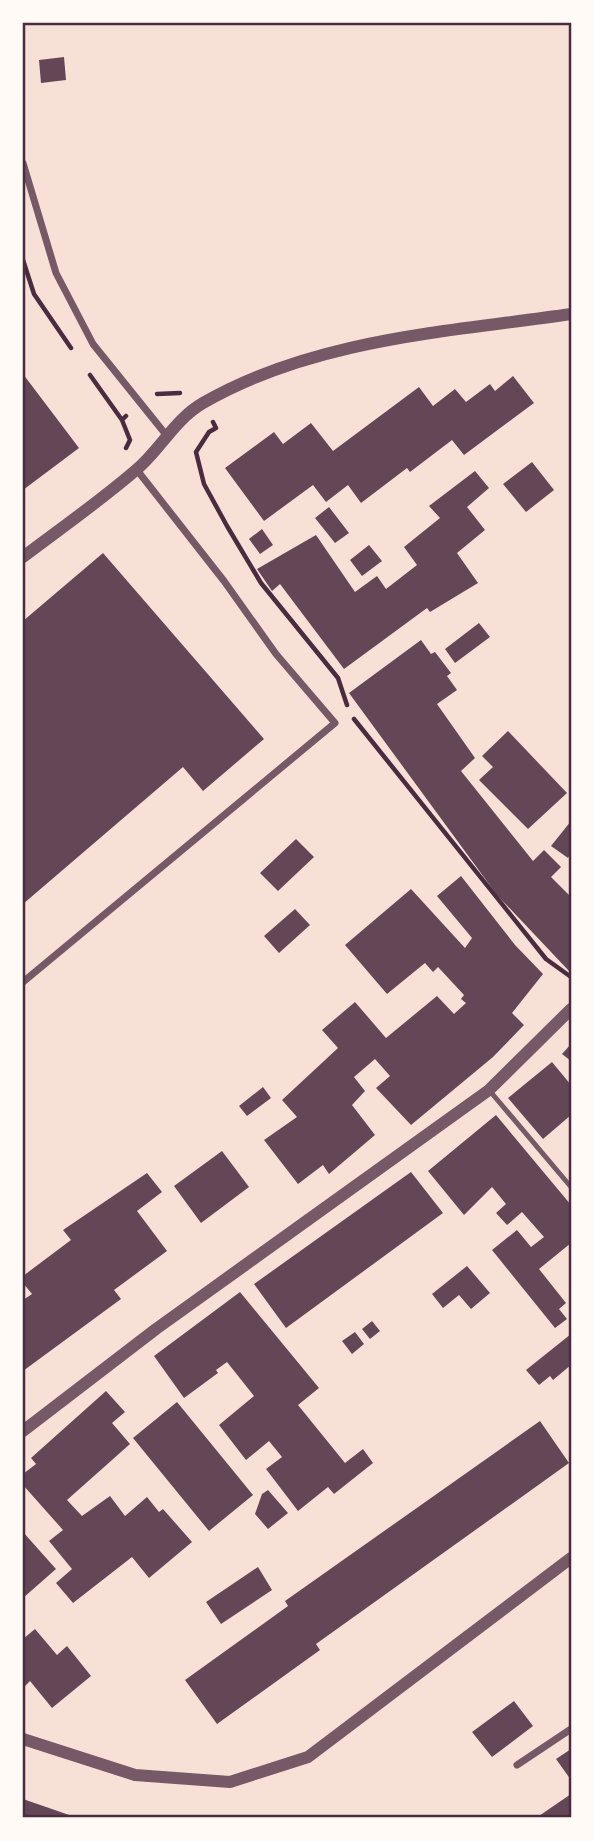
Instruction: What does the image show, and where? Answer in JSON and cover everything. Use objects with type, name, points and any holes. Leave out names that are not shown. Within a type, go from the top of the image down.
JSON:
[{"type":"street","points":[[23,163],[55,273],[93,344],[167,436]]},
{"type":"street","points":[[23,557],[137,470],[167,436],[202,403],[271,373],[342,348],[571,314]]},
{"type":"street","points":[[23,982],[335,723],[276,654],[224,581],[137,470]]},
{"type":"street","points":[[23,1431],[156,1329],[489,1090],[571,1009]]},
{"type":"street","points":[[23,1739],[135,1776],[230,1783],[308,1757],[571,1558]]},
{"type":"street","points":[[517,1765],[571,1729]]},
{"type":"lane","points":[[489,1090],[571,1187]]},
{"type":"path","points":[[202,403],[216,428],[209,432],[196,452],[204,484],[261,583],[338,678],[349,712],[362,734],[547,959],[571,978]]},
{"type":"path","points":[[122,420],[130,440],[124,452]]},
{"type":"building","points":[[64,57],[66,80],[41,83],[39,60]]},
{"type":"building","points":[[23,374],[79,448],[23,490]]},
{"type":"building","points":[[513,376],[534,403],[464,455],[452,440],[410,472],[407,468],[361,503],[348,485],[326,502],[313,485],[264,521],[225,468],[274,432],[283,444],[311,423],[333,451],[419,387],[433,406],[455,389],[466,402],[490,384],[495,391]]},
{"type":"building","points":[[532,462],[554,490],[526,512],[503,484]]},
{"type":"building","points":[[475,471],[489,488],[467,507],[485,530],[457,553],[478,583],[430,612],[427,608],[344,669],[280,584],[272,591],[257,569],[316,535],[355,592],[377,576],[386,589],[417,565],[404,547],[440,518],[429,506]]},
{"type":"building","points":[[329,507],[349,533],[335,543],[315,518]]},
{"type":"building","points":[[262,529],[273,545],[260,554],[249,539]]},
{"type":"building","points":[[369,545],[382,561],[362,576],[350,560]]},
{"type":"building","points":[[103,553],[264,739],[203,791],[183,767],[23,904],[23,621]]},
{"type":"building","points":[[479,623],[490,637],[455,663],[445,649]]},
{"type":"building","points":[[421,640],[431,654],[435,652],[451,673],[447,676],[457,690],[437,704],[475,758],[461,771],[533,861],[544,850],[561,867],[551,877],[571,897],[569,971],[497,895],[349,693]]},
{"type":"building","points":[[508,731],[567,793],[528,829],[479,780],[493,767],[482,756]]},
{"type":"building","points":[[571,821],[571,853],[568,858],[551,846]]},
{"type":"building","points":[[296,839],[314,857],[278,891],[260,873]]},
{"type":"building","points":[[461,876],[515,945],[543,974],[512,1013],[524,1025],[493,1057],[411,1125],[376,1088],[390,1076],[375,1059],[354,1077],[365,1091],[352,1105],[375,1135],[329,1174],[323,1165],[298,1184],[264,1140],[297,1117],[282,1100],[338,1048],[322,1030],[355,1002],[386,1038],[437,996],[454,1014],[466,1003],[461,999],[464,995],[438,967],[433,972],[425,963],[387,994],[345,945],[411,889],[465,948],[472,938],[437,896]]},
{"type":"building","points":[[295,909],[310,925],[279,953],[264,936]]},
{"type":"building","points":[[571,1044],[571,1061],[562,1054]]},
{"type":"building","points":[[552,1062],[571,1085],[571,1115],[543,1139],[508,1098]]},
{"type":"building","points":[[263,1087],[271,1098],[247,1116],[239,1106]]},
{"type":"building","points":[[496,1115],[571,1205],[571,1243],[539,1269],[566,1303],[559,1309],[567,1319],[555,1328],[492,1250],[517,1230],[531,1247],[544,1237],[522,1212],[507,1225],[496,1213],[506,1204],[492,1187],[464,1215],[428,1171]]},
{"type":"building","points":[[222,1151],[249,1187],[201,1223],[174,1186]]},
{"type":"building","points":[[411,1172],[443,1213],[286,1328],[254,1284]]},
{"type":"building","points":[[147,1173],[162,1192],[137,1211],[167,1251],[114,1290],[121,1299],[23,1371],[23,1300],[32,1294],[23,1283],[23,1276],[71,1240],[63,1230]]},
{"type":"building","points":[[467,1266],[490,1293],[471,1309],[459,1295],[443,1308],[432,1294]]},
{"type":"building","points":[[240,1292],[319,1388],[298,1405],[345,1463],[363,1449],[373,1463],[334,1494],[328,1487],[298,1511],[266,1469],[282,1457],[269,1441],[246,1460],[219,1425],[254,1396],[227,1362],[216,1370],[218,1373],[184,1398],[154,1356]]},
{"type":"building","points":[[372,1321],[380,1331],[370,1339],[362,1329]]},
{"type":"building","points":[[355,1332],[364,1344],[352,1354],[342,1341]]},
{"type":"building","points":[[571,1334],[571,1365],[553,1380],[550,1376],[539,1385],[526,1370]]},
{"type":"building","points":[[106,1391],[125,1412],[112,1423],[130,1444],[67,1500],[82,1516],[110,1496],[125,1516],[147,1497],[159,1512],[163,1509],[192,1542],[149,1578],[132,1557],[73,1603],[56,1583],[72,1569],[49,1541],[63,1530],[23,1485],[23,1474],[36,1464],[31,1458]]},
{"type":"building","points":[[177,1402],[253,1495],[209,1531],[133,1438]]},
{"type":"building","points":[[540,1421],[569,1463],[316,1644],[320,1650],[217,1724],[185,1680],[288,1606],[285,1601]]},
{"type":"building","points":[[268,1490],[288,1513],[268,1529],[255,1514],[262,1494]]},
{"type":"building","points":[[23,1532],[56,1569],[23,1598]]},
{"type":"building","points":[[258,1567],[272,1590],[221,1624],[206,1602]]},
{"type":"building","points":[[35,1629],[57,1655],[67,1646],[91,1676],[52,1708],[30,1681],[25,1686],[23,1684],[23,1639]]},
{"type":"building","points":[[514,1701],[533,1726],[492,1757],[472,1732]]},
{"type":"building","points":[[571,1749],[571,1780],[556,1759]]},
{"type":"building","points":[[571,1794],[571,1818],[536,1818]]},
{"type":"building","points":[[23,1799],[72,1816],[23,1818]]}]
